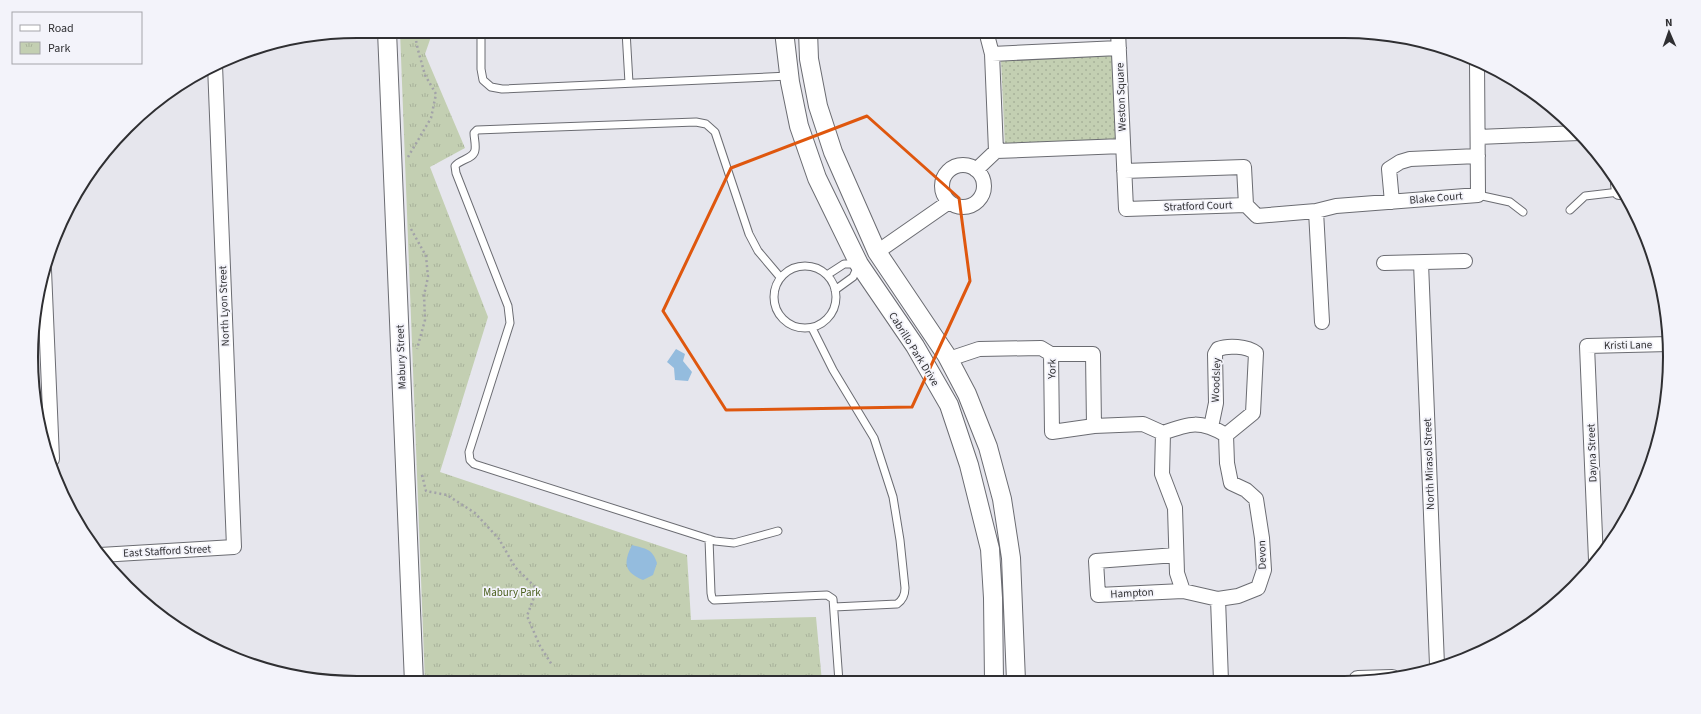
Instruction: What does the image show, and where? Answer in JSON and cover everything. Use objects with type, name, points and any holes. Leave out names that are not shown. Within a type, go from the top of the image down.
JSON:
[{"type":"street","name":"Mabury Street","points":[[387,38],[414,676]]},
{"type":"street","name":"Cabrillo Park Drive","points":[[785,38],[799,126],[817,178],[858,264],[915,346],[949,405],[969,465],[990,549],[993,598],[994,676]]},
{"type":"street","name":"Cabrillo Park Drive","points":[[808,38],[809,59],[820,113],[833,152],[877,252],[949,359],[967,394],[988,446],[1002,499],[1011,558],[1016,676]]},
{"type":"street","points":[[976,170],[996,151],[992,54],[988,38]]},
{"type":"street","points":[[1118,38],[1119,48]]},
{"type":"street","name":"Weston Square","points":[[992,54],[1119,48],[1123,146],[996,151]]},
{"type":"street","name":"Blake Court","points":[[1246,205],[1257,216],[1316,211],[1336,206],[1478,195],[1477,67]]},
{"type":"street","name":"North Lyon Street","points":[[215,71],[234,547]]},
{"type":"street","points":[[1478,137],[1572,133]]},
{"type":"street","name":"Stratford Court","points":[[1123,146],[1124,171],[1126,209],[1246,205],[1244,167],[1124,171]]},
{"type":"street","points":[[1392,202],[1389,169],[1400,162],[1410,159],[1478,156]]},
{"type":"street","points":[[962,165],[970,166],[976,170],[980,175],[984,187],[979,199],[974,204],[962,207],[950,202],[945,197],[942,183],[949,170],[962,165]]},
{"type":"street","points":[[877,252],[950,202]]},
{"type":"street","points":[[1316,211],[1322,322]]},
{"type":"street","points":[[1384,263],[1465,260]]},
{"type":"street","name":"North Mirasol Street","points":[[1421,262],[1437,662]]},
{"type":"street","points":[[45,291],[52,449]]},
{"type":"street","name":"Kristi Lane","points":[[1587,346],[1662,344]]},
{"type":"street","name":"Dayna Street","points":[[1587,346],[1596,553]]},
{"type":"street","name":"Woodsley","points":[[1211,427],[1216,403],[1215,354],[1218,349],[1222,347],[1250,348],[1256,353],[1253,413],[1226,435]]},
{"type":"street","points":[[949,359],[979,349],[1041,348],[1051,354]]},
{"type":"street","name":"York","points":[[1094,426],[1093,354],[1051,354],[1052,432],[1094,426],[1143,424],[1164,433]]},
{"type":"street","points":[[1221,676],[1218,599],[1184,591],[1177,573],[1175,508],[1162,474],[1164,433],[1183,426],[1200,424],[1211,427],[1226,435]]},
{"type":"street","name":"Devon","points":[[1218,599],[1238,596],[1258,588],[1264,570],[1262,538],[1256,499],[1246,490],[1232,483],[1227,463],[1226,435]]},
{"type":"street","name":"East Stafford Street","points":[[107,555],[234,547]]},
{"type":"street","name":"Hampton","points":[[1176,555],[1096,561],[1098,595],[1184,591]]},
{"type":"lane","points":[[481,38],[481,69],[483,80],[491,87],[502,89],[790,76]]},
{"type":"lane","points":[[626,38],[629,83]]},
{"type":"lane","points":[[778,531],[734,543],[709,539],[474,464],[470,460],[469,452],[510,323],[510,315],[508,306],[456,173],[455,166],[458,162],[473,156],[475,151],[474,133],[476,130],[696,122],[706,124],[714,132],[749,234],[758,250],[780,277]]},
{"type":"lane","points":[[1570,210],[1585,196],[1615,190]]},
{"type":"lane","points":[[1478,195],[1510,202],[1523,212]]},
{"type":"lane","points":[[827,275],[844,264],[858,264],[852,277],[835,290]]},
{"type":"lane","points":[[798,266],[818,268],[827,275],[835,290],[836,300],[834,309],[828,318],[821,324],[812,328],[792,326],[784,321],[778,314],[774,305],[773,295],[775,286],[780,277],[788,270],[798,266]]},
{"type":"lane","points":[[812,328],[833,370],[874,438],[893,497],[900,540],[905,588],[901,602],[897,604],[834,607]]},
{"type":"lane","points":[[709,539],[711,593],[714,600],[827,595],[833,599],[839,676]]},
{"type":"path","points":[[406,159],[431,118],[436,94],[424,75],[415,38]]},
{"type":"path","points":[[410,228],[426,256],[428,277],[424,295],[424,320],[417,349],[417,356]]},
{"type":"path","points":[[422,472],[426,491],[447,496],[475,512],[499,540],[515,567],[537,589],[527,616],[540,646],[552,665]]},
{"type":"highlighted area","points":[[867,116],[959,198],[970,281],[912,407],[726,410],[663,311],[731,168]]},
{"type":"green space","name":"Mabury Park","points":[[400,38],[431,38],[425,54],[465,148],[430,167],[488,317],[440,472],[687,555],[691,620],[816,617],[821,676],[425,676]]},
{"type":"green space","points":[[1116,54],[1119,142],[1005,147],[1001,60]]},
{"type":"water","points":[[676,349],[685,354],[683,361],[692,372],[688,381],[675,380],[674,368],[667,362]]},
{"type":"water","points":[[632,545],[645,548],[651,552],[657,563],[653,575],[643,580],[632,574],[627,566],[627,557]]}]
